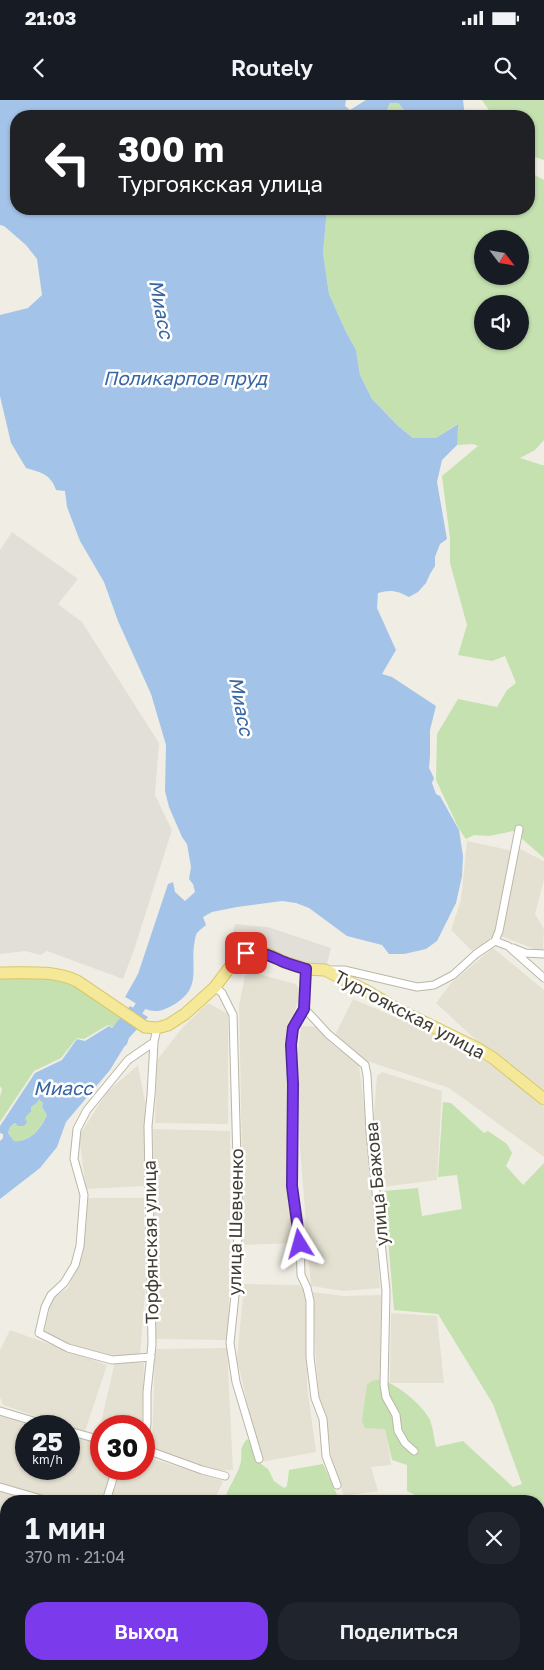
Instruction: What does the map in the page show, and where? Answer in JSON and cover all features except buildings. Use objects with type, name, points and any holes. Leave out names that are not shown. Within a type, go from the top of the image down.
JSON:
[{"type":"main road","name":"Тургоякская улица","points":[[151,1028],[168,1025],[185,1014],[215,988],[236,960],[246,953],[256,951],[306,969],[325,970],[367,991],[399,1010],[477,1048],[493,1058],[544,1099]]},
{"type":"main road","points":[[0,973],[56,974],[66,976],[151,1028]]},
{"type":"street","points":[[325,970],[344,970],[417,987],[434,986],[453,975],[476,954],[495,941],[499,932],[519,829]]},
{"type":"street","points":[[495,941],[525,953],[544,954]]},
{"type":"street","points":[[508,946],[544,978]]},
{"type":"street","points":[[306,969],[304,1009],[293,1028],[291,1045],[293,1084],[292,1186],[300,1244],[301,1275],[310,1301],[310,1357],[315,1398],[323,1419],[326,1456],[337,1485]]},
{"type":"street","name":"улица Шевченко","points":[[215,988],[222,993],[233,1015],[238,1197],[237,1276],[230,1343],[236,1382],[259,1459]]},
{"type":"street","name":"улица Бажова","points":[[304,1009],[328,1034],[365,1065],[386,1291],[384,1385],[386,1397],[396,1415],[398,1431],[405,1443],[414,1451]]},
{"type":"street","name":"Торфянская улица","points":[[147,1415],[147,1392],[151,1357],[148,1126],[152,1095],[154,1042],[151,1028]]},
{"type":"street","points":[[151,1357],[112,1360],[68,1348],[39,1333],[44,1307],[51,1295],[64,1283],[75,1265],[80,1246],[84,1194],[74,1159],[77,1129],[87,1110],[128,1060],[154,1042]]},
{"type":"street","points":[[0,1411],[15,1416]]},
{"type":"street","points":[[155,1453],[225,1476]]},
{"type":"street","points":[[108,1495],[113,1480]]},
{"type":"street","points":[[0,1487],[25,1495]]},
{"type":"shaded area","points":[[12,532],[78,579],[58,604],[82,622],[159,743],[155,795],[172,830],[123,979],[47,951],[41,955],[25,951],[0,954],[0,550]]},
{"type":"shaded area","points":[[467,841],[513,851],[498,924],[492,940],[472,951],[451,930],[461,900]]},
{"type":"shaded area","points":[[518,848],[544,861],[544,880],[535,914],[544,929],[543,952],[498,935]]},
{"type":"shaded area","points":[[235,924],[268,927],[331,948],[327,964],[307,967],[265,947],[232,937]]},
{"type":"shaded area","points":[[493,948],[544,990],[544,1092],[477,1041],[436,1003],[451,983]]},
{"type":"shaded area","points":[[251,972],[296,984],[301,992],[285,1042],[291,1076],[288,1132],[288,1202],[297,1243],[240,1245],[242,1153],[239,1005],[245,976]]},
{"type":"shaded area","points":[[353,999],[463,1046],[500,1071],[544,1107],[544,1157],[449,1088],[364,1060],[334,1037]]},
{"type":"shaded area","points":[[208,1003],[228,1014],[228,1124],[155,1123],[157,1060],[183,1027]]},
{"type":"shaded area","points":[[301,1026],[317,1027],[331,1043],[359,1065],[369,1144],[380,1288],[344,1291],[311,1286],[300,1148],[297,1060]]},
{"type":"shaded area","points":[[138,1065],[145,1102],[144,1186],[86,1189],[79,1136],[107,1092]]},
{"type":"shaded area","points":[[382,1072],[442,1091],[437,1180],[383,1187],[373,1124],[377,1076]]},
{"type":"shaded area","points":[[153,1129],[230,1131],[230,1281],[227,1340],[156,1339]]},
{"type":"shaded area","points":[[87,1198],[144,1198],[146,1280],[140,1355],[109,1356],[69,1346],[44,1333],[52,1299],[68,1288],[83,1254]]},
{"type":"shaded area","points":[[244,1284],[299,1285],[307,1294],[307,1386],[316,1452],[261,1462],[237,1359]]},
{"type":"shaded area","points":[[313,1292],[344,1296],[381,1295],[380,1387],[391,1465],[371,1467],[378,1491],[344,1495],[332,1462],[326,1416],[320,1406]]},
{"type":"shaded area","points":[[391,1313],[437,1316],[444,1383],[390,1383]]},
{"type":"shaded area","points":[[10,1330],[107,1365],[85,1431],[80,1430],[80,1415],[32,1415],[3,1405],[0,1397],[0,1350]]},
{"type":"shaded area","points":[[227,1348],[233,1470],[210,1471],[155,1451],[155,1415],[153,1415],[155,1349]]},
{"type":"shaded area","points":[[115,1362],[144,1363],[142,1415],[103,1415]]},
{"type":"shaded area","points":[[0,1415],[15,1419],[15,1480],[80,1480],[80,1438],[90,1441],[90,1480],[111,1480],[106,1495],[35,1495],[0,1483]]},
{"type":"shaded area","points":[[155,1459],[223,1481],[217,1495],[112,1495],[117,1480],[155,1480]]},
{"type":"shaded area","points":[[0,1490],[16,1495],[0,1495]]},
{"type":"green space","points":[[482,100],[544,100],[544,160],[535,157],[535,110],[489,110]]},
{"type":"green space","points":[[390,103],[398,103],[404,110],[387,110]]},
{"type":"green space","points":[[535,175],[544,180],[544,440],[535,450],[520,458],[544,465],[544,858],[513,831],[489,836],[474,835],[466,839],[459,829],[436,780],[437,734],[458,699],[497,707],[507,690],[516,683],[505,656],[492,661],[458,655],[467,625],[450,563],[450,538],[442,476],[478,446],[473,444],[457,445],[457,424],[436,438],[413,438],[398,426],[372,399],[360,375],[356,350],[329,294],[323,253],[326,215],[535,215]]},
{"type":"green space","points":[[0,976],[64,979],[123,1018],[112,1027],[108,1025],[84,1039],[77,1038],[61,1058],[34,1071],[0,1122],[0,1097],[2,1089],[0,1086]]},
{"type":"green space","points":[[39,1098],[47,1115],[34,1134],[25,1140],[14,1141],[8,1133],[10,1127],[26,1117],[31,1107],[37,1103]]},
{"type":"green space","points":[[443,1102],[451,1103],[484,1133],[488,1131],[507,1144],[512,1153],[506,1166],[523,1185],[544,1163],[544,1495],[415,1495],[407,1491],[407,1465],[392,1460],[385,1429],[365,1428],[362,1421],[367,1384],[374,1380],[389,1383],[406,1393],[427,1414],[436,1447],[463,1441],[513,1487],[522,1484],[493,1404],[438,1314],[394,1310],[384,1191],[418,1188],[422,1216],[462,1209],[457,1175],[438,1177]]},
{"type":"green space","points":[[247,1439],[252,1443],[257,1461],[268,1469],[274,1481],[284,1488],[287,1486],[289,1470],[323,1464],[337,1495],[226,1495],[239,1469],[241,1450]]},
{"type":"water","name":"Поликарпов пруд","points":[[0,100],[346,100],[345,106],[350,110],[10,110],[10,215],[326,215],[323,253],[329,294],[356,350],[360,375],[372,399],[398,426],[413,438],[436,438],[458,424],[457,445],[442,460],[437,482],[447,539],[440,544],[435,557],[435,566],[426,583],[418,592],[409,597],[394,591],[378,593],[377,608],[396,650],[382,674],[392,677],[436,706],[430,730],[429,768],[434,778],[432,783],[436,794],[440,796],[459,830],[463,856],[462,876],[456,903],[437,941],[426,949],[404,954],[389,954],[382,945],[347,936],[309,908],[296,903],[282,901],[237,907],[212,912],[203,917],[206,925],[195,937],[192,985],[189,992],[183,998],[167,1008],[154,1011],[144,1008],[125,997],[138,974],[168,884],[173,882],[175,892],[185,901],[195,892],[193,884],[189,879],[191,867],[187,844],[169,807],[165,791],[166,745],[151,694],[118,621],[104,582],[80,541],[67,507],[65,491],[56,490],[51,480],[44,474],[26,468],[11,443],[0,396],[0,315],[28,308],[42,295],[37,259],[26,245],[4,226],[0,225]]},
{"type":"water","name":"Поликарпов пруд","points":[[366,100],[463,100],[464,110],[404,110],[398,103],[390,103],[387,110],[350,110]]},
{"type":"water","name":"Миасс","points":[[130,1006],[148,1017],[129,1038],[110,1070],[66,1122],[57,1147],[40,1168],[0,1199],[0,1141],[3,1138],[3,1134],[0,1133],[0,1126],[35,1073],[62,1060],[77,1039],[85,1041],[109,1026],[112,1028]],"holes":[[[39,1099],[43,1103],[42,1107],[47,1115],[42,1125],[25,1140],[14,1141],[8,1133],[10,1127],[15,1123],[18,1126],[24,1126],[27,1122],[25,1118],[31,1111],[31,1107]]]},
{"type":"waterway","name":"Миасс","points":[[129,1024],[149,993]]},
{"type":"route","points":[[246,953],[256,951],[268,954],[284,962],[306,969],[304,1009],[293,1028],[291,1045],[293,1084],[292,1186],[300,1244]]}]
